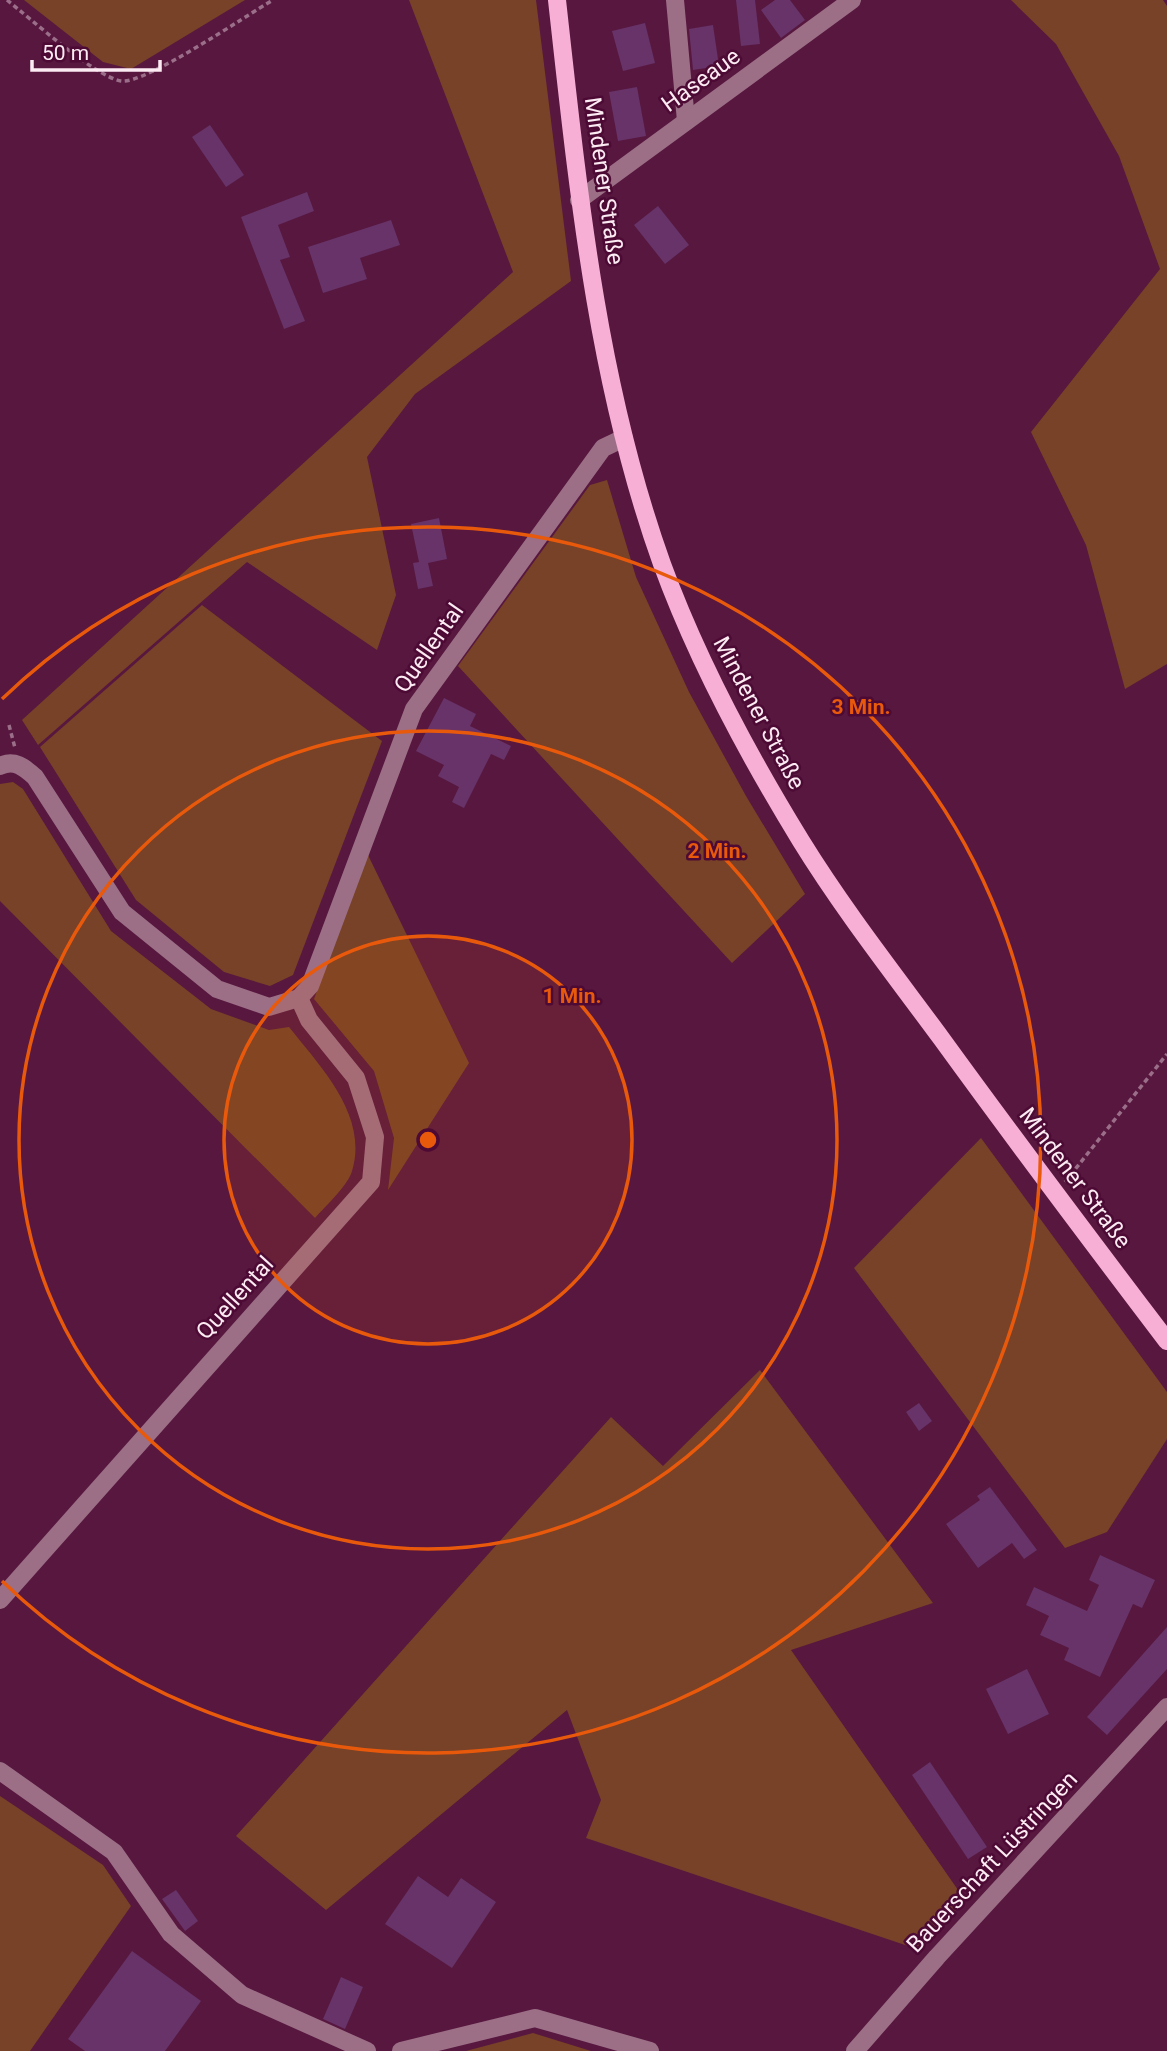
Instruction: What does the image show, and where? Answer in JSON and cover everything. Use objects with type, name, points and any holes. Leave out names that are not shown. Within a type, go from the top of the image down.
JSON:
[{"type":"main road","name":"Mindener Straße","points":[[557,0],[579,200],[600,325],[624,438],[662,563],[697,650],[746,746],[801,842],[865,935],[1055,1194],[1167,1341]]},
{"type":"street","points":[[675,0],[686,121]]},
{"type":"street","name":"Haseaue","points":[[579,200],[845,2]]},
{"type":"street","name":"Quellental","points":[[0,1600],[371,1182],[375,1138],[356,1078],[309,1020],[299,998],[310,986],[414,709],[603,448],[624,438]]},
{"type":"street","points":[[7,765],[22,765],[35,777],[122,912],[216,989],[269,1007],[299,998]]},
{"type":"street","name":"Bauerschaft Lüstringen","points":[[855,2051],[937,1957],[1167,1707]]},
{"type":"street","points":[[0,1771],[114,1852],[172,1934],[242,1995],[367,2051]]},
{"type":"street","points":[[401,2051],[428,2048],[535,2018],[650,2051]]},
{"type":"path","points":[[7,0],[99,72],[123,81],[159,69],[273,0]]},
{"type":"path","points":[[7,765],[15,744],[9,725]]},
{"type":"path","points":[[1055,1194],[1167,1054]]},
{"type":"shaded area","points":[[24,0],[245,0],[131,69],[103,62]]},
{"type":"shaded area","points":[[409,0],[536,0],[571,281],[415,394],[367,457],[396,595],[377,650],[247,562],[38,745],[22,720],[513,272]]},
{"type":"shaded area","points":[[1011,0],[1163,0],[1167,6],[1167,664],[1125,689],[1086,545],[1031,432],[1160,269],[1119,156],[1056,44]]},
{"type":"shaded area","points":[[607,480],[636,577],[689,692],[746,796],[805,894],[732,963],[458,666],[590,485]]},
{"type":"shaded area","points":[[202,605],[382,741],[293,975],[270,986],[224,972],[136,900],[40,747]]},
{"type":"shaded area","points":[[13,782],[23,789],[111,931],[211,1009],[269,1030],[289,1027],[327,1075],[348,1112],[354,1131],[355,1151],[350,1176],[315,1218],[0,901],[0,784]]},
{"type":"shaded area","points":[[368,855],[469,1063],[388,1190],[394,1138],[374,1071],[314,999]]},
{"type":"shaded area","points":[[981,1138],[1167,1392],[1167,1439],[1107,1532],[1065,1548],[854,1268]]},
{"type":"shaded area","points":[[760,1370],[933,1603],[791,1650],[965,1900],[920,1950],[586,1838],[601,1800],[567,1710],[326,1910],[236,1836],[611,1417],[663,1466]]},
{"type":"shaded area","points":[[0,1796],[103,1865],[131,1906],[30,2051],[0,2051]]},
{"type":"shaded area","points":[[533,2033],[591,2051],[466,2051]]},
{"type":"building","points":[[736,0],[755,0],[760,44],[741,46]]},
{"type":"building","points":[[775,0],[790,0],[805,20],[781,38],[761,10]]},
{"type":"building","points":[[645,23],[655,63],[623,71],[612,31]]},
{"type":"building","points":[[713,25],[719,66],[693,70],[689,29]]},
{"type":"building","points":[[637,87],[646,136],[618,141],[609,92]]},
{"type":"building","points":[[210,125],[244,175],[226,187],[192,137]]},
{"type":"building","points":[[307,192],[314,211],[278,225],[290,257],[280,260],[305,321],[284,329],[241,217]]},
{"type":"building","points":[[658,206],[689,245],[665,264],[634,225]]},
{"type":"building","points":[[391,220],[400,245],[360,258],[367,279],[323,293],[308,247]]},
{"type":"building","points":[[439,518],[447,559],[428,563],[433,586],[418,589],[413,563],[419,562],[411,524]]},
{"type":"building","points":[[444,698],[476,714],[470,726],[511,746],[504,760],[491,754],[464,808],[452,802],[459,787],[438,776],[444,765],[416,751]]},
{"type":"building","points":[[919,1403],[932,1421],[919,1431],[906,1412]]},
{"type":"building","points":[[990,1487],[1037,1550],[1024,1559],[1012,1543],[978,1568],[946,1524],[980,1500],[977,1496]]},
{"type":"building","points":[[1100,1555],[1155,1580],[1142,1608],[1133,1604],[1100,1677],[1064,1660],[1069,1648],[1040,1635],[1049,1616],[1026,1605],[1034,1587],[1087,1611],[1099,1585],[1089,1580]]},
{"type":"building","points":[[1167,1627],[1167,1669],[1107,1735],[1087,1717]]},
{"type":"building","points":[[1027,1669],[1049,1714],[1008,1734],[986,1689]]},
{"type":"building","points":[[930,1762],[987,1847],[968,1859],[912,1775]]},
{"type":"building","points":[[418,1876],[448,1897],[461,1878],[496,1902],[452,1968],[385,1924]]},
{"type":"building","points":[[176,1890],[198,1921],[185,1931],[162,1899]]},
{"type":"building","points":[[132,1951],[201,2001],[165,2051],[85,2051],[68,2039]]},
{"type":"building","points":[[341,1977],[363,1987],[345,2029],[323,2019]]}]
